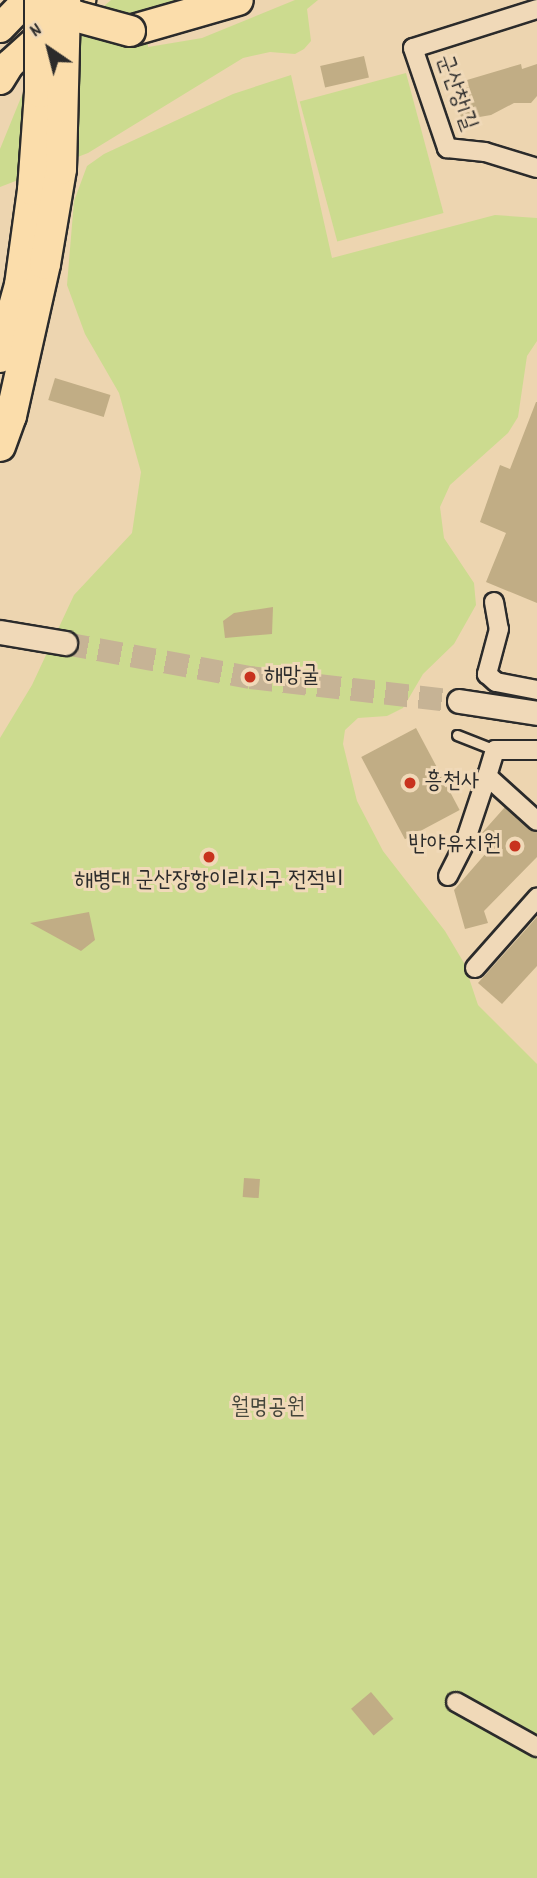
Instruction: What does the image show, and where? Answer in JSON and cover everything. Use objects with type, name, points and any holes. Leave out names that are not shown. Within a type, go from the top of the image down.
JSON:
[{"type":"highway","points":[[0,357],[20,285],[33,190],[43,0],[75,16],[130,31],[238,0]]},
{"type":"highway","points":[[0,446],[11,416],[43,276],[61,169],[65,0]]},
{"type":"main road","points":[[0,28],[27,0]]},
{"type":"main road","points":[[0,80],[10,64],[81,0]]},
{"type":"street","name":"군산창1길","points":[[537,9],[413,48],[447,148],[485,152],[537,168]]},
{"type":"street","points":[[494,602],[499,629],[487,674],[496,682],[537,690]]},
{"type":"street","points":[[0,632],[65,643]]},
{"type":"street","points":[[459,701],[537,713]]},
{"type":"street","points":[[448,876],[466,842],[495,750],[537,750]]},
{"type":"street","points":[[487,776],[537,821]]},
{"type":"street","points":[[475,968],[537,898]]},
{"type":"street","points":[[456,1702],[535,1749]]},
{"type":"lane","points":[[457,735],[495,750]]},
{"type":"green space","points":[[111,0],[189,0],[146,8],[148,47],[202,38],[295,0],[318,0],[307,9],[311,41],[304,49],[295,54],[270,52],[243,58],[88,153],[0,187],[0,149],[22,95],[46,57]]},
{"type":"green space","points":[[406,73],[444,213],[337,242],[300,101]]},
{"type":"green space","name":"월명공원","points":[[291,75],[332,258],[495,215],[537,218],[537,341],[527,356],[518,417],[508,433],[450,485],[440,507],[444,538],[474,583],[476,605],[454,644],[423,674],[403,708],[387,716],[358,718],[345,730],[343,744],[357,801],[383,851],[445,931],[464,963],[478,1005],[537,1064],[537,1878],[0,1878],[0,738],[32,685],[74,595],[132,533],[141,472],[119,393],[85,334],[67,285],[74,201],[87,166],[104,154],[233,94]]},
{"type":"building","points":[[364,56],[369,77],[325,88],[320,66]]},
{"type":"building","points":[[521,64],[522,69],[537,64],[537,96],[531,103],[514,103],[491,115],[462,120],[453,92],[469,87],[467,80]]},
{"type":"building","points":[[55,378],[110,395],[104,417],[48,400]]},
{"type":"building","points":[[536,402],[537,603],[486,582],[506,533],[480,522],[500,465],[510,469]]},
{"type":"building","points":[[273,607],[272,634],[225,638],[223,621],[234,613]]},
{"type":"building","name":"흥천사","points":[[416,728],[460,810],[405,839],[361,757]]},
{"type":"building","points":[[505,807],[537,832],[537,857],[484,911],[488,923],[465,929],[454,890],[493,845],[481,834]]},
{"type":"building","points":[[89,912],[95,940],[81,951],[30,923]]},
{"type":"building","points":[[537,917],[537,966],[502,1004],[478,983]]},
{"type":"building","points":[[244,1178],[260,1179],[259,1198],[243,1197]]},
{"type":"building","points":[[371,1692],[393,1719],[374,1736],[351,1709]]},
{"type":"tunnel","points":[[65,643],[250,677],[459,701]]},
{"type":"place","name":"해망굴","points":[[250,677]]},
{"type":"place","name":"흥천사","points":[[410,783]]},
{"type":"place","name":"반야유치원","points":[[515,846]]},
{"type":"place","name":"해병대 군산장항이리지구 전적비","points":[[209,857]]}]
